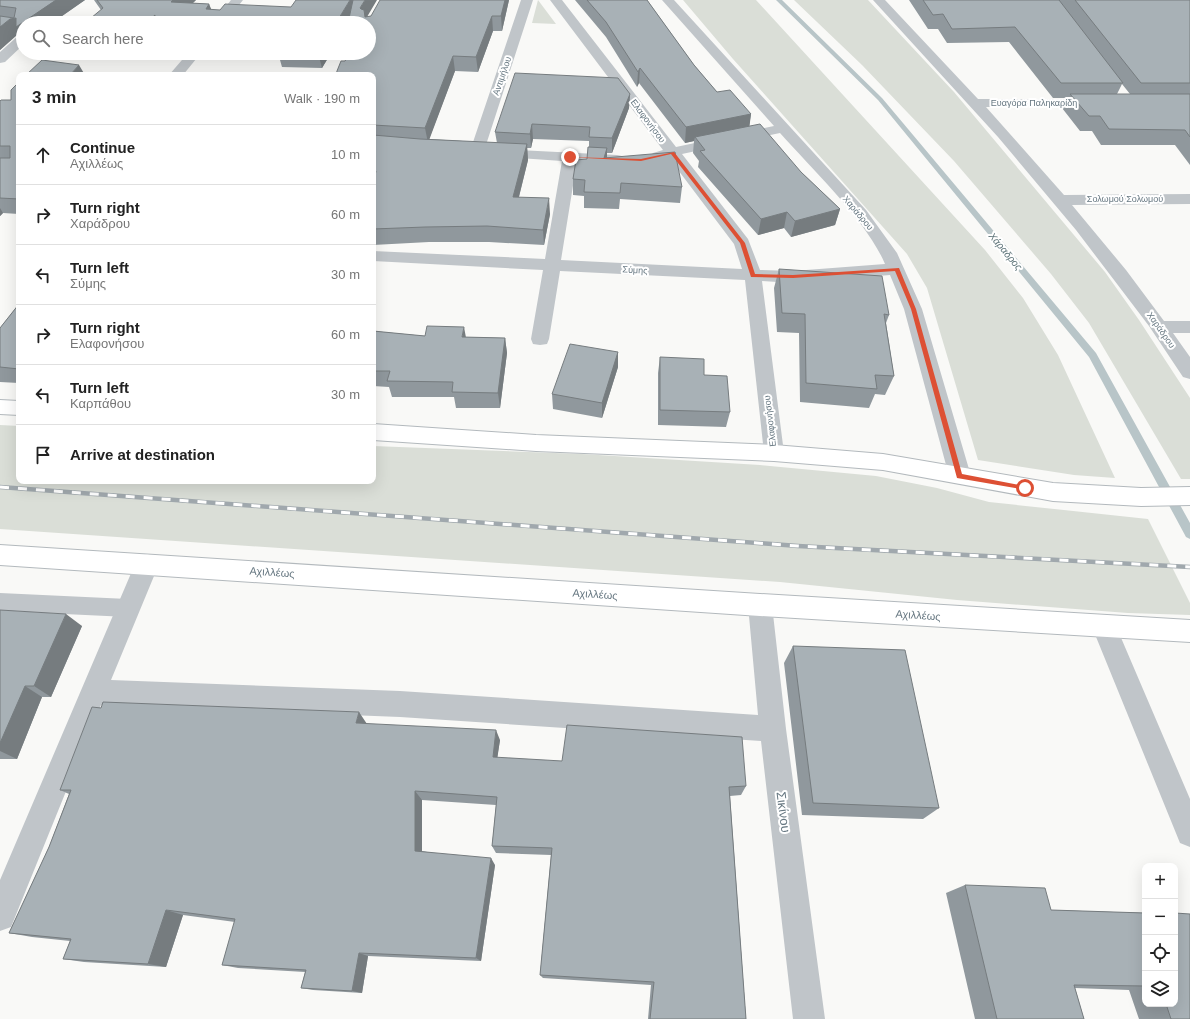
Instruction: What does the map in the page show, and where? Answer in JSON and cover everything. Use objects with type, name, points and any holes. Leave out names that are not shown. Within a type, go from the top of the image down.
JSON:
[{"type":"street","points":[[224,16],[237,0]]},
{"type":"street","name":"Αντιμήλου","points":[[477,151],[527,0]]},
{"type":"street","name":"Ελαφονήσου","points":[[556,0],[742,243],[753,276],[774,453]]},
{"type":"street","name":"Χαράδρου","points":[[668,0],[860,213],[889,253],[913,309],[960,476]]},
{"type":"street","name":"Χαράδρου","points":[[879,0],[975,103],[1060,200],[1160,327],[1190,372]]},
{"type":"street","points":[[0,59],[16,44]]},
{"type":"street","points":[[179,72],[189,60]]},
{"type":"street","name":"Ευαγόρα Παληκαρίδη","points":[[975,103],[1112,102]]},
{"type":"street","points":[[462,151],[640,160],[707,143],[784,128]]},
{"type":"street","points":[[540,339],[570,157]]},
{"type":"street","name":"Σολωμού Σολωμού","points":[[1060,200],[1190,199]]},
{"type":"street","name":"Σύμης","points":[[376,256],[793,277],[897,269]]},
{"type":"street","points":[[1160,327],[1190,327]]},
{"type":"street","points":[[0,407],[16,408]]},
{"type":"street","points":[[376,432],[536,443],[774,453],[883,462],[1053,492],[1141,497],[1190,496]]},
{"type":"street","name":"Αχιλλέως","points":[[0,555],[1104,627],[1190,631]]},
{"type":"street","points":[[0,916],[92,692],[147,564]]},
{"type":"street","name":"Σικίνου","points":[[760,605],[773,729],[809,1019]]},
{"type":"street","points":[[1104,627],[1190,833]]},
{"type":"street","points":[[92,692],[400,704],[773,729]]},
{"type":"lane","points":[[0,602],[128,608]]},
{"type":"shaded area","points":[[538,0],[556,24],[532,23]]},
{"type":"shaded area","points":[[683,0],[756,0],[985,250],[1023,298],[1058,355],[1115,478],[1074,475],[978,460],[927,288],[907,254],[733,59]]},
{"type":"shaded area","points":[[794,0],[868,0],[954,92],[1105,272],[1139,320],[1190,398],[1190,479],[1181,479],[1089,323],[1051,274],[954,161],[862,65]]},
{"type":"shaded area","points":[[0,425],[16,426],[16,484],[376,484],[376,446],[582,454],[760,465],[876,476],[937,488],[989,502],[1148,519],[1190,603],[1190,615],[1128,613],[957,600],[780,582],[0,529]]},
{"type":"building","points":[[0,0],[56,0],[32,16],[16,16],[16,18],[10,19],[0,27],[0,16],[14,18],[16,8],[0,6]]},
{"type":"building","points":[[97,0],[173,0],[171,2],[209,4],[206,9],[220,10],[225,4],[291,7],[296,0],[350,0],[340,16],[93,16],[103,8]]},
{"type":"building","points":[[353,0],[365,0],[360,8],[364,10],[365,16],[350,16]]},
{"type":"building","points":[[380,0],[505,0],[501,16],[492,16],[476,57],[453,56],[425,128],[376,125],[376,72],[337,72],[341,61],[376,60],[376,16],[371,16]]},
{"type":"building","points":[[587,0],[647,0],[694,65],[717,92],[730,90],[751,114],[686,127],[640,68],[638,72],[606,22]]},
{"type":"building","points":[[923,0],[1059,0],[1123,83],[1061,83],[1015,27],[952,29],[943,14],[933,15]]},
{"type":"building","points":[[1075,0],[1190,0],[1190,83],[1141,83]]},
{"type":"building","points":[[42,60],[79,65],[73,72],[29,72]]},
{"type":"building","points":[[515,73],[618,78],[630,94],[612,138],[589,137],[590,127],[532,124],[530,134],[495,132]]},
{"type":"building","points":[[16,85],[16,199],[0,198],[0,158],[10,158],[10,146],[0,146],[0,101],[11,100],[11,90]]},
{"type":"building","points":[[1070,94],[1190,94],[1190,137],[1185,130],[1109,129],[1100,116],[1089,116]]},
{"type":"building","points":[[760,124],[801,172],[840,209],[795,221],[787,212],[761,219],[700,151],[705,150],[695,137]]},
{"type":"building","points":[[376,135],[527,144],[513,197],[549,198],[543,230],[487,226],[376,229]]},
{"type":"building","points":[[588,147],[607,148],[604,158],[675,152],[682,187],[621,183],[620,193],[584,192],[585,180],[573,179],[576,160],[587,159]]},
{"type":"building","points":[[779,269],[882,276],[889,315],[884,314],[894,376],[875,375],[877,389],[806,383],[805,314],[782,313]]},
{"type":"building","points":[[16,308],[16,369],[0,367],[0,328]]},
{"type":"building","points":[[427,326],[464,327],[462,337],[505,338],[498,393],[452,392],[453,382],[387,381],[390,371],[376,371],[376,331],[425,336]]},
{"type":"building","points":[[570,344],[618,352],[602,403],[552,394]]},
{"type":"building","points":[[660,357],[704,359],[704,375],[727,376],[730,412],[660,410]]},
{"type":"building","points":[[0,610],[66,614],[34,686],[25,686],[0,743]]},
{"type":"building","points":[[793,646],[905,650],[939,808],[813,803]]},
{"type":"building","points":[[103,702],[359,712],[356,723],[496,730],[493,757],[562,761],[567,725],[742,737],[746,786],[729,787],[746,1019],[650,1019],[654,982],[540,975],[552,848],[492,846],[497,797],[415,791],[415,851],[491,858],[476,958],[359,953],[352,991],[301,988],[306,970],[222,965],[235,919],[166,910],[148,964],[63,959],[71,939],[9,933],[49,847],[71,790],[60,790],[92,707],[101,708]]},
{"type":"building","points":[[965,885],[1045,888],[1051,910],[1142,913],[1142,986],[1074,985],[1084,1019],[997,1019]]},
{"type":"building","points":[[1178,913],[1190,914],[1190,1019],[1171,1019],[1167,1007],[1178,1007]]},
{"type":"waterway","name":"Χάραδρος","points":[[779,0],[880,99],[1093,355],[1190,534]]},
{"type":"railway","points":[[0,487],[798,546],[1190,567]]},
{"type":"route","points":[[570,157],[647,160],[672,153],[735,232],[742,243],[753,276],[793,277],[897,269],[913,309],[960,476],[1025,488]]}]
